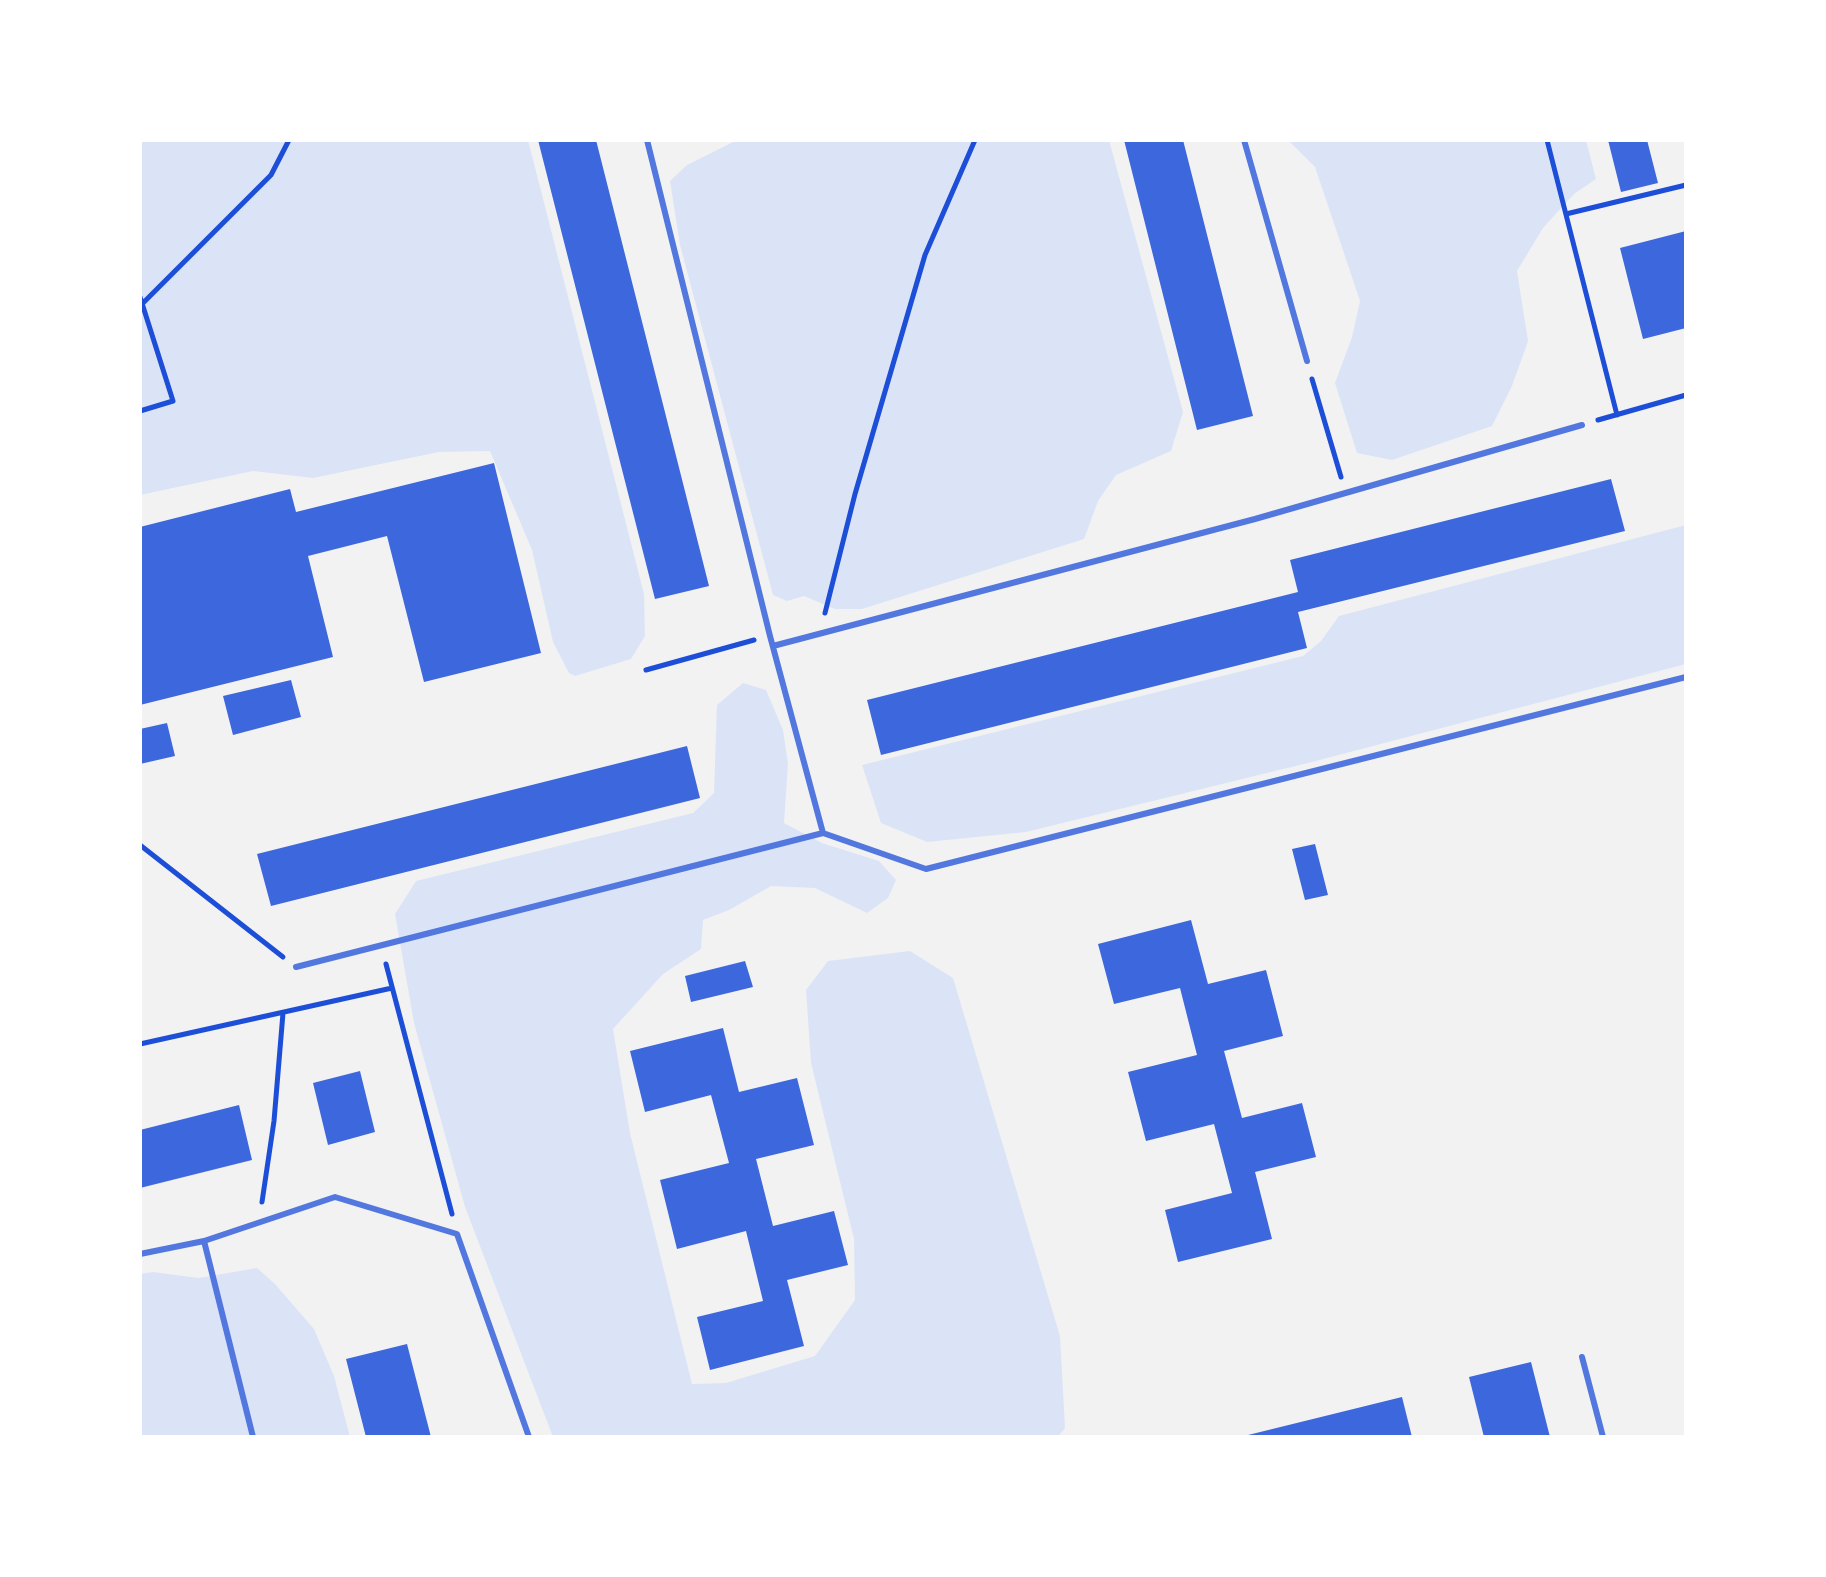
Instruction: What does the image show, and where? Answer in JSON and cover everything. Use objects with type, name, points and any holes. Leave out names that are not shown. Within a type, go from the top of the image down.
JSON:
[{"type":"lane","points":[[647,140],[770,636],[823,833]]},
{"type":"lane","points":[[1244,140],[1307,361]]},
{"type":"lane","points":[[773,646],[1346,493],[1582,425]]},
{"type":"lane","points":[[296,967],[823,833],[926,869],[1686,677]]},
{"type":"lane","points":[[140,1254],[204,1241],[335,1197],[457,1234],[529,1437]]},
{"type":"lane","points":[[204,1241],[253,1437]]},
{"type":"lane","points":[[1582,1357],[1603,1437]]},
{"type":"path","points":[[140,411],[173,401],[141,301],[271,175],[289,140]]},
{"type":"path","points":[[820,633],[855,494],[925,255],[975,140]]},
{"type":"path","points":[[1547,140],[1617,415]]},
{"type":"path","points":[[1566,214],[1686,185]]},
{"type":"path","points":[[1307,361],[1346,493]]},
{"type":"path","points":[[1582,425],[1686,395]]},
{"type":"path","points":[[646,670],[770,636]]},
{"type":"path","points":[[140,845],[296,967]]},
{"type":"path","points":[[381,946],[457,1234]]},
{"type":"path","points":[[140,1044],[392,988]]},
{"type":"path","points":[[259,1222],[274,1121],[283,1013]]},
{"type":"shaded area","points":[[140,140],[528,140],[644,594],[645,636],[631,659],[575,676],[569,673],[553,642],[532,550],[490,451],[439,452],[313,478],[253,471],[140,495]]},
{"type":"shaded area","points":[[1109,140],[1183,412],[1171,451],[1116,475],[1098,501],[1084,539],[862,609],[835,609],[804,596],[787,601],[773,595],[680,245],[670,181],[687,165],[733,142]]},
{"type":"shaded area","points":[[1288,140],[1586,140],[1596,179],[1574,194],[1543,228],[1517,271],[1528,341],[1512,386],[1492,426],[1392,460],[1357,453],[1335,383],[1352,337],[1360,301],[1315,167]]},
{"type":"shaded area","points":[[1686,525],[1686,664],[1312,762],[1026,832],[927,842],[881,823],[862,765],[1303,656],[1321,641],[1339,616]]},
{"type":"shaded area","points":[[743,683],[766,690],[783,730],[788,764],[784,823],[822,843],[879,861],[896,880],[888,898],[867,913],[815,888],[771,886],[729,910],[703,920],[701,949],[663,974],[613,1029],[630,1133],[692,1384],[726,1383],[815,1356],[855,1300],[854,1239],[811,1063],[806,990],[828,961],[910,951],[953,978],[1060,1336],[1065,1428],[1058,1437],[553,1437],[465,1207],[414,1023],[395,914],[416,881],[693,813],[714,793],[717,705]]},
{"type":"shaded area","points":[[257,1268],[314,1329],[334,1376],[350,1437],[140,1437],[140,1274],[153,1272],[199,1278]]},
{"type":"building","points":[[538,140],[596,140],[709,586],[655,599]]},
{"type":"building","points":[[1124,140],[1183,140],[1253,416],[1197,430]]},
{"type":"building","points":[[1608,140],[1647,140],[1658,183],[1621,192]]},
{"type":"building","points":[[1686,231],[1686,328],[1643,339],[1620,248]]},
{"type":"building","points":[[494,463],[541,653],[424,682],[387,536],[308,556],[333,657],[140,705],[140,527],[290,489],[296,512]]},
{"type":"building","points":[[1611,479],[1625,531],[1298,612],[1307,648],[881,755],[867,700],[1298,592],[1290,560]]},
{"type":"building","points":[[291,680],[301,717],[233,735],[223,696]]},
{"type":"building","points":[[167,723],[175,756],[140,764],[140,729]]},
{"type":"building","points":[[687,746],[700,798],[271,906],[257,854]]},
{"type":"building","points":[[1315,844],[1328,895],[1305,900],[1292,849]]},
{"type":"building","points":[[1191,920],[1208,984],[1266,970],[1283,1036],[1224,1051],[1242,1118],[1302,1103],[1316,1157],[1255,1172],[1272,1239],[1178,1262],[1165,1210],[1232,1193],[1214,1124],[1146,1141],[1128,1072],[1197,1055],[1180,988],[1114,1004],[1098,944]]},
{"type":"building","points":[[745,961],[753,987],[691,1002],[685,976]]},
{"type":"building","points":[[723,1028],[739,1092],[797,1078],[814,1145],[756,1159],[773,1226],[834,1211],[848,1265],[787,1280],[804,1346],[710,1370],[697,1317],[763,1301],[746,1231],[677,1249],[660,1180],[729,1163],[711,1095],[645,1112],[630,1051]]},
{"type":"building","points":[[360,1071],[375,1132],[328,1145],[313,1083]]},
{"type":"building","points":[[239,1105],[252,1160],[140,1188],[140,1130]]},
{"type":"building","points":[[407,1344],[431,1437],[366,1437],[346,1359]]},
{"type":"building","points":[[1531,1362],[1550,1437],[1484,1437],[1469,1377]]},
{"type":"building","points":[[1402,1397],[1412,1437],[1244,1436]]}]
